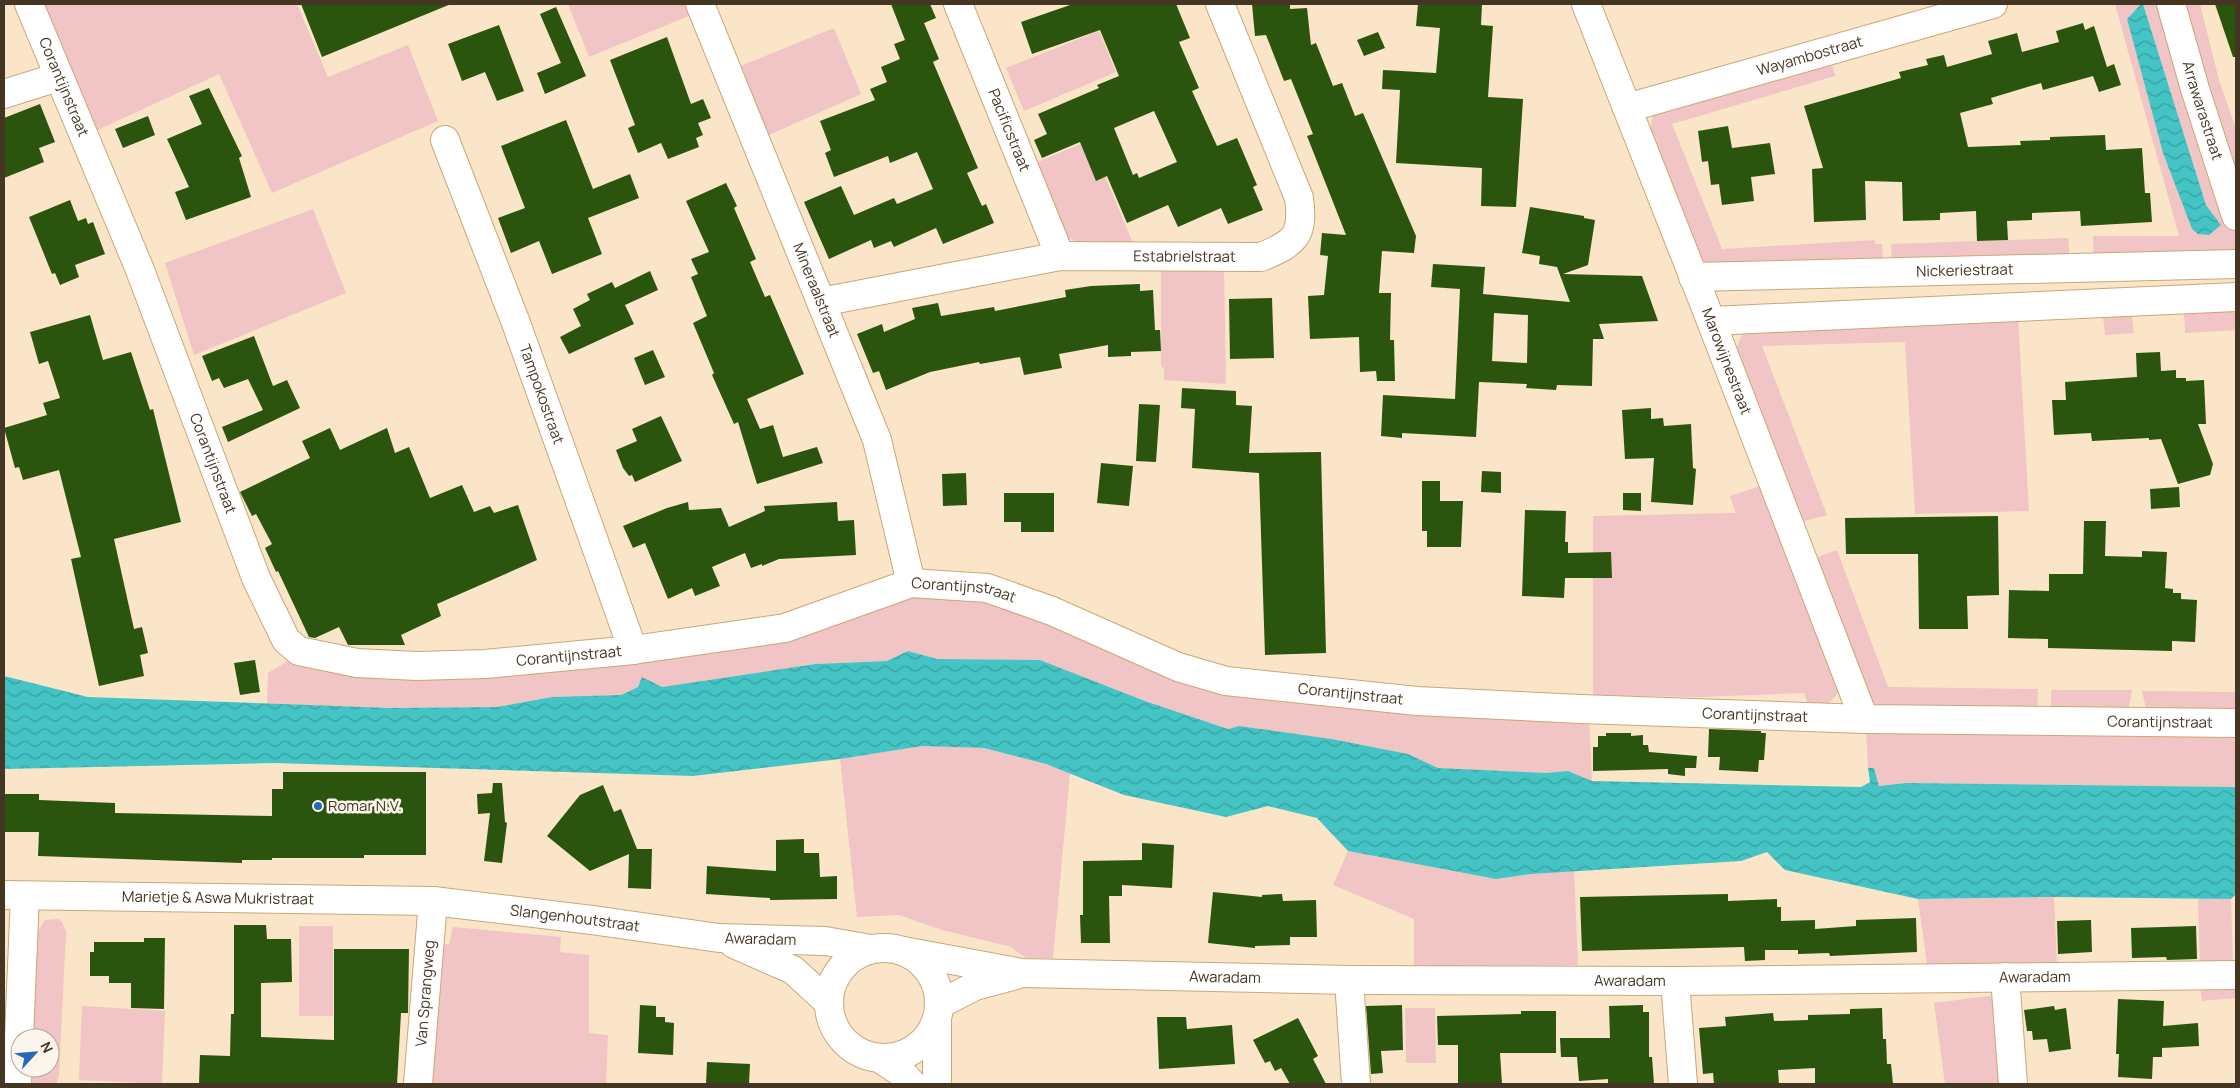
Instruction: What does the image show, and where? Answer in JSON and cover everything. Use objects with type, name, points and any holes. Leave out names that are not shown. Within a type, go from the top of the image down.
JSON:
[{"type":"street","name":"Corantijnstraat","points":[[29,4],[140,270],[256,578],[286,640],[299,651],[357,663],[417,666],[485,664],[633,650],[786,628],[911,584],[987,588],[1052,611],[1178,667],[1226,681],[1417,701],[1864,719],[2236,723]]},
{"type":"street","name":"Mineraalstraat","points":[[700,4],[877,440],[911,584]]},
{"type":"street","name":"Pacificstraat","points":[[958,4],[1060,256]]},
{"type":"street","name":"Estabrielstraat","points":[[820,302],[1060,256],[1261,257],[1279,250],[1295,239],[1302,219],[1299,198],[1220,4]]},
{"type":"street","name":"Marowijnestraat","points":[[1586,4],[1694,276],[1864,719]]},
{"type":"street","name":"Wayambostraat","points":[[1627,108],[1993,4]]},
{"type":"street","name":"Arrawarastraat","points":[[2171,4],[2195,89],[2236,216]]},
{"type":"street","points":[[4,94],[58,77]]},
{"type":"street","name":"Tampokostraat","points":[[445,140],[516,323],[633,650]]},
{"type":"street","name":"Nickeriestraat","points":[[1694,276],[2236,264]]},
{"type":"street","points":[[1711,321],[2236,297]]},
{"type":"street","points":[[14,896],[17,1084]]},
{"type":"street","name":"Marietje & Aswa Mukristraat","points":[[14,896],[433,902]]},
{"type":"street","name":"Slangenhoutstraat","points":[[433,902],[592,920],[719,938]]},
{"type":"street","name":"Van Sprangweg","points":[[418,1084],[433,902]]},
{"type":"street","name":"Awaradam","points":[[719,938],[825,941],[871,949]]},
{"type":"street","name":"Awaradam","points":[[719,938],[793,970],[829,1003]]},
{"type":"street","points":[[937,1084],[938,1013],[938,987],[930,972],[918,959],[904,951],[887,947],[871,949],[854,956],[840,968],[832,985],[829,1003],[832,1020],[839,1035],[850,1046],[864,1055],[881,1058],[898,1057],[915,1050],[928,1037],[938,1013]]},
{"type":"street","name":"Awaradam","points":[[904,951],[1022,973],[1349,980],[1675,981],[2236,975]]},
{"type":"street","name":"Awaradam","points":[[938,1013],[975,986],[1022,973]]},
{"type":"street","points":[[2005,977],[2013,1084]]},
{"type":"street","points":[[1349,980],[1356,1084]]},
{"type":"street","points":[[1675,981],[1683,1084]]},
{"type":"street","points":[[881,1058],[902,1073],[912,1084]]},
{"type":"shaded area","points":[[37,4],[297,4],[328,77],[408,45],[438,121],[272,193],[219,74],[91,133]]},
{"type":"shaded area","points":[[568,4],[692,4],[696,13],[589,57]]},
{"type":"shaded area","points":[[2115,4],[2141,4],[2127,19],[2163,153],[2192,229],[2221,225],[2206,205],[2143,4],[2166,4],[2236,229],[2236,255],[2094,260],[2093,236],[2179,236]]},
{"type":"shaded area","points":[[2176,4],[2200,4],[2219,80],[2236,129],[2236,203]]},
{"type":"shaded area","points":[[834,28],[861,94],[762,138],[733,69]]},
{"type":"shaded area","points":[[1099,31],[1116,72],[1024,111],[1006,68]]},
{"type":"shaded area","points":[[1831,59],[1835,76],[1672,124],[1722,249],[1875,240],[1875,244],[1882,244],[1883,263],[1707,265],[1700,257],[1650,130],[1654,110]]},
{"type":"shaded area","points":[[1090,140],[1135,248],[1082,244],[1064,236],[1033,164]]},
{"type":"shaded area","points":[[313,209],[346,293],[194,355],[165,263]]},
{"type":"shaded area","points":[[2068,238],[2070,261],[1892,266],[1891,244]]},
{"type":"shaded area","points":[[1161,264],[1224,267],[1226,384],[1164,380],[1164,369],[1161,366]]},
{"type":"shaded area","points":[[2236,311],[2236,330],[2185,333],[2184,313]]},
{"type":"shaded area","points":[[2132,315],[2134,333],[2105,335],[2103,317]]},
{"type":"shaded area","points":[[2018,318],[2029,511],[1915,514],[1905,342],[1762,346],[1827,515],[1801,522],[1735,353],[1741,336],[1748,329]]},
{"type":"shaded area","points":[[1760,486],[1839,691],[1829,702],[1819,706],[1808,704],[1804,693],[1698,697],[1593,695],[1593,516],[1736,513],[1730,496]]},
{"type":"shaded area","points":[[1837,550],[1888,687],[2038,689],[2037,713],[1881,708],[1874,704],[1867,696],[1815,558]]},
{"type":"shaded area","points":[[919,595],[998,600],[1155,668],[1589,717],[1592,781],[1568,771],[1546,773],[1438,768],[1408,754],[1332,739],[1239,726],[1228,729],[1145,701],[1040,660],[937,659],[908,651],[887,661],[815,664],[662,687],[642,677],[638,687],[621,695],[552,697],[497,707],[390,708],[267,704],[268,673],[291,659],[422,674]]},
{"type":"shaded area","points":[[2051,690],[2132,690],[2128,712],[2051,711]]},
{"type":"shaded area","points":[[2142,691],[2236,692],[2236,713],[2147,713]]},
{"type":"shaded area","points":[[1866,730],[2236,733],[2236,787],[1906,783],[1879,786],[1874,768],[1868,768]]},
{"type":"shaded area","points":[[922,746],[984,748],[1046,764],[1070,773],[1053,958],[1026,958],[1011,947],[942,930],[899,915],[857,917],[840,759]]},
{"type":"shaded area","points":[[1348,851],[1496,879],[1574,871],[1578,965],[1414,967],[1414,919],[1333,885]]},
{"type":"shaded area","points":[[2054,897],[2057,966],[1928,971],[1918,899]]},
{"type":"shaded area","points":[[2198,898],[2231,899],[2233,965],[2200,965]]},
{"type":"shaded area","points":[[58,919],[62,922],[66,932],[60,1055],[60,1028],[28,1028],[33,938],[45,920]]},
{"type":"shaded area","points":[[299,926],[333,926],[333,1016],[299,1016]]},
{"type":"shaded area","points":[[453,927],[561,937],[560,952],[589,955],[589,1033],[608,1035],[606,1084],[428,1084],[438,945],[449,944]]},
{"type":"shaded area","points":[[2236,983],[2236,998],[2202,1001],[2200,985]]},
{"type":"shaded area","points":[[1997,995],[2005,1084],[1945,1084],[1934,1003]]},
{"type":"shaded area","points":[[82,1006],[165,1011],[162,1084],[79,1080]]},
{"type":"shaded area","points":[[1405,1008],[1435,1008],[1436,1063],[1406,1063]]},
{"type":"shaded area","points":[[29,1078],[58,1078],[56,1084],[30,1084]]},
{"type":"water","points":[[2143,4],[2206,205],[2221,225],[2209,235],[2198,234],[2192,229],[2163,153],[2127,19]]},
{"type":"water","points":[[908,651],[937,659],[1040,660],[1145,701],[1228,729],[1239,726],[1332,739],[1408,754],[1438,768],[1546,773],[1568,771],[1592,781],[1861,787],[1870,782],[1868,768],[1874,768],[1879,786],[1906,783],[2236,787],[2236,894],[2231,899],[2054,897],[1918,899],[1785,870],[1767,852],[1741,861],[1531,874],[1496,879],[1348,851],[1317,818],[1268,806],[1226,817],[1124,795],[1046,764],[984,748],[922,746],[840,759],[693,776],[274,763],[4,769],[4,676],[88,697],[390,708],[497,707],[552,697],[621,695],[638,687],[642,677],[662,687],[815,664],[887,661]]},
{"type":"building","points":[[301,4],[451,4],[322,57]]},
{"type":"building","points":[[891,4],[930,4],[936,18],[924,23],[939,59],[933,62],[978,168],[967,173],[982,206],[986,204],[994,223],[943,244],[936,228],[894,247],[891,241],[874,248],[871,240],[829,259],[804,202],[841,186],[854,215],[894,198],[897,204],[933,189],[917,152],[890,163],[888,156],[834,177],[825,153],[831,150],[820,121],[875,100],[870,89],[887,82],[881,67],[900,59],[894,44],[905,40]]},
{"type":"building","points":[[1073,4],[1176,4],[1190,38],[1179,42],[1199,88],[1192,91],[1217,146],[1237,138],[1257,185],[1253,187],[1263,210],[1228,224],[1221,208],[1178,227],[1168,205],[1127,223],[1107,176],[1096,181],[1080,142],[1042,158],[1034,140],[1047,134],[1038,114],[1099,88],[1097,85],[1119,76],[1100,30],[1032,54],[1021,22]],"holes":[[[1154,111],[1177,162],[1139,178],[1137,173],[1133,175],[1114,128]]]},
{"type":"building","points":[[1252,4],[1290,4],[1290,9],[1307,8],[1311,45],[1316,43],[1333,86],[1342,83],[1355,116],[1363,113],[1416,236],[1414,253],[1382,251],[1379,293],[1391,293],[1390,340],[1394,340],[1395,381],[1377,381],[1376,371],[1360,372],[1359,337],[1310,339],[1308,296],[1324,295],[1328,256],[1320,255],[1322,233],[1346,235],[1307,136],[1313,134],[1291,79],[1284,81],[1266,35],[1255,36]]},
{"type":"building","points":[[1418,4],[1482,4],[1481,25],[1493,26],[1488,97],[1523,99],[1516,207],[1481,206],[1482,168],[1396,163],[1400,90],[1382,89],[1383,70],[1436,73],[1440,28],[1416,26]]},
{"type":"building","points":[[2215,4],[2236,4],[2236,57],[2233,57]]},
{"type":"building","points":[[556,7],[586,76],[545,94],[537,73],[561,63],[540,14]]},
{"type":"building","points":[[2083,23],[2085,30],[2094,26],[2107,67],[2114,64],[2121,85],[2099,92],[2093,76],[2043,90],[2041,83],[1991,98],[1993,104],[1960,113],[1968,147],[2021,145],[2020,141],[2050,140],[2050,137],[2105,135],[2106,150],[2142,148],[2145,193],[2150,193],[2152,222],[2081,226],[2080,211],[2032,213],[2032,220],[2007,221],[2008,240],[1977,241],[1976,211],[1940,213],[1940,220],[1903,221],[1902,182],[1865,181],[1866,220],[1814,222],[1812,169],[1823,168],[1804,106],[1901,78],[1899,72],[1928,65],[1926,59],[1944,55],[1947,67],[1992,54],[1988,41],[2017,33],[2022,52],[2059,42],[2056,31]]},
{"type":"building","points":[[499,25],[524,91],[497,101],[485,72],[462,81],[448,44]]},
{"type":"building","points":[[1378,32],[1385,48],[1364,56],[1357,40]]},
{"type":"building","points":[[667,37],[691,104],[703,99],[711,118],[698,123],[703,135],[696,138],[699,147],[668,159],[661,143],[638,153],[628,128],[635,125],[610,60]]},
{"type":"building","points":[[209,88],[242,156],[239,158],[251,197],[186,220],[175,192],[189,187],[167,139],[202,124],[189,96]]},
{"type":"building","points":[[40,104],[55,142],[39,148],[44,162],[4,178],[4,118]]},
{"type":"building","points":[[148,116],[155,135],[123,148],[115,129]]},
{"type":"building","points":[[566,120],[593,189],[630,174],[639,198],[588,218],[602,254],[552,274],[539,241],[511,253],[498,218],[525,208],[501,146]]},
{"type":"building","points":[[1728,126],[1732,148],[1770,143],[1775,174],[1751,177],[1754,201],[1722,205],[1719,184],[1711,185],[1708,161],[1702,162],[1698,131]]},
{"type":"building","points":[[726,183],[737,206],[734,208],[756,259],[750,262],[765,297],[770,295],[804,374],[747,399],[760,429],[773,425],[783,457],[817,447],[823,463],[757,484],[738,422],[734,424],[712,375],[714,373],[693,323],[707,316],[691,277],[698,274],[691,259],[709,252],[686,201]]},
{"type":"building","points":[[70,200],[78,221],[86,218],[88,224],[93,222],[105,254],[75,265],[79,277],[60,285],[55,273],[52,274],[29,217]]},
{"type":"building","points":[[1530,207],[1584,216],[1584,218],[1595,220],[1588,265],[1563,274],[1642,276],[1658,321],[1599,324],[1604,339],[1593,339],[1592,386],[1557,385],[1556,390],[1526,388],[1527,384],[1479,382],[1476,437],[1402,433],[1402,438],[1381,436],[1383,395],[1455,399],[1460,289],[1431,287],[1433,264],[1485,267],[1483,294],[1570,302],[1557,267],[1539,264],[1540,256],[1522,253]],"holes":[[[1494,313],[1528,315],[1527,363],[1492,361]]]},
{"type":"building","points":[[650,271],[658,290],[625,305],[634,324],[569,354],[560,337],[581,326],[573,309],[590,300],[587,294],[612,282],[615,288]]},
{"type":"building","points":[[1140,284],[1140,291],[1153,290],[1155,330],[1160,330],[1161,351],[1131,352],[1131,356],[1108,357],[1108,345],[1059,354],[1062,368],[1024,375],[1020,357],[980,364],[979,362],[930,372],[886,390],[879,371],[873,373],[857,334],[882,324],[884,332],[915,319],[912,308],[938,303],[941,316],[994,307],[995,311],[1066,297],[1065,290],[1091,286]]},
{"type":"building","points":[[1272,298],[1274,358],[1230,359],[1229,299]]},
{"type":"building","points":[[90,315],[103,360],[131,352],[150,410],[153,409],[181,522],[114,539],[134,629],[142,627],[148,653],[140,655],[144,676],[99,686],[71,559],[81,557],[59,470],[23,480],[19,467],[15,468],[4,428],[47,415],[43,403],[60,398],[48,361],[39,364],[30,332]]},
{"type":"building","points":[[254,336],[273,386],[287,380],[300,408],[228,442],[222,427],[263,410],[248,379],[224,388],[219,378],[212,381],[202,356]]},
{"type":"building","points":[[653,350],[665,377],[645,385],[634,358]]},
{"type":"building","points":[[2160,352],[2161,371],[2176,370],[2176,378],[2186,378],[2186,381],[2204,380],[2206,424],[2198,424],[2213,464],[2210,475],[2178,484],[2161,439],[2092,441],[2091,433],[2054,435],[2052,400],[2066,400],[2065,382],[2137,377],[2136,353]]},
{"type":"building","points":[[1182,388],[1236,391],[1236,405],[1252,406],[1249,453],[1321,452],[1326,653],[1265,655],[1259,473],[1192,468],[1195,409],[1181,408]]},
{"type":"building","points":[[1139,404],[1160,405],[1156,462],[1136,461]]},
{"type":"building","points":[[1651,408],[1651,419],[1663,418],[1664,426],[1691,424],[1693,468],[1696,469],[1693,505],[1651,502],[1654,458],[1625,459],[1622,410]]},
{"type":"building","points":[[661,416],[682,461],[635,482],[632,475],[629,476],[623,468],[616,450],[637,441],[632,429]]},
{"type":"building","points":[[330,428],[340,450],[387,428],[395,453],[409,447],[430,498],[462,485],[474,512],[490,506],[494,513],[518,505],[537,560],[437,604],[441,616],[401,635],[405,645],[348,645],[339,627],[315,638],[309,637],[265,548],[272,544],[256,514],[252,516],[240,492],[310,458],[302,441]]},
{"type":"building","points":[[1101,463],[1133,466],[1129,506],[1097,503]]},
{"type":"building","points":[[1482,471],[1501,472],[1501,493],[1481,492]]},
{"type":"building","points":[[966,473],[967,505],[943,506],[942,474]]},
{"type":"building","points":[[1422,481],[1440,481],[1440,501],[1463,501],[1461,547],[1427,547],[1427,531],[1422,531]]},
{"type":"building","points":[[2179,487],[2180,507],[2151,509],[2150,489]]},
{"type":"building","points":[[1004,493],[1054,493],[1054,532],[1021,532],[1021,522],[1004,522]]},
{"type":"building","points":[[1623,493],[1641,493],[1641,511],[1623,510]]},
{"type":"building","points":[[688,502],[689,510],[721,508],[729,527],[765,511],[764,506],[837,502],[838,521],[854,520],[856,555],[779,559],[751,568],[745,553],[712,567],[720,586],[695,596],[692,588],[668,599],[645,543],[633,548],[623,526],[667,508]]},
{"type":"building","points":[[1525,510],[1566,511],[1565,542],[1568,542],[1568,553],[1611,552],[1612,578],[1565,578],[1564,598],[1522,596]]},
{"type":"building","points":[[1998,516],[1999,595],[1967,596],[1968,629],[1919,629],[1918,554],[1846,554],[1845,518]]},
{"type":"building","points":[[2084,521],[2106,521],[2105,556],[2142,557],[2142,551],[2167,552],[2165,588],[2173,589],[2173,593],[2181,593],[2181,599],[2197,600],[2195,642],[2172,641],[2172,651],[2048,648],[2048,639],[2008,638],[2009,590],[2049,591],[2049,574],[2083,574]]},
{"type":"building","points":[[255,660],[260,692],[240,695],[234,663]]},
{"type":"building","points":[[1709,729],[1761,731],[1761,733],[1766,733],[1764,760],[1759,760],[1758,772],[1719,770],[1720,757],[1708,757]]},
{"type":"building","points":[[1606,733],[1631,733],[1631,736],[1643,735],[1643,745],[1648,745],[1649,752],[1697,756],[1696,768],[1685,768],[1685,776],[1668,774],[1668,769],[1593,771],[1593,747],[1598,747],[1598,736],[1606,736]]},
{"type":"building","points":[[283,772],[426,772],[426,855],[364,855],[364,858],[272,858],[272,860],[242,860],[242,863],[38,856],[39,832],[4,832],[4,794],[39,794],[39,800],[115,803],[115,813],[272,816],[272,789],[283,789]]},
{"type":"building","points":[[493,783],[502,783],[505,822],[507,823],[502,863],[484,861],[490,813],[478,814],[477,794],[492,793]]},
{"type":"building","points":[[603,785],[614,812],[621,809],[637,849],[652,849],[651,889],[628,888],[629,854],[590,871],[547,836],[580,795]]},
{"type":"building","points":[[804,839],[804,853],[819,853],[820,877],[837,876],[837,899],[770,900],[770,898],[706,894],[707,866],[776,871],[776,840]]},
{"type":"building","points":[[1142,843],[1174,845],[1172,888],[1122,885],[1122,896],[1109,896],[1110,943],[1081,943],[1080,915],[1083,915],[1083,861],[1142,860]]},
{"type":"building","points":[[1213,892],[1262,897],[1262,895],[1282,894],[1283,901],[1316,900],[1317,937],[1290,937],[1290,945],[1255,946],[1255,948],[1208,943]]},
{"type":"building","points":[[1728,894],[1728,901],[1777,899],[1777,907],[1781,907],[1781,921],[1815,920],[1815,929],[1856,926],[1856,920],[1916,918],[1917,952],[1830,956],[1829,953],[1798,954],[1798,950],[1765,950],[1765,960],[1745,961],[1744,947],[1582,951],[1580,897]]},
{"type":"building","points":[[2091,920],[2092,952],[2058,954],[2057,921]]},
{"type":"building","points":[[234,925],[266,925],[267,939],[291,939],[292,982],[261,983],[261,1037],[334,1040],[334,949],[409,949],[408,1013],[401,1013],[397,1084],[199,1084],[200,1055],[230,1056],[231,1014],[234,1014]]},
{"type":"building","points":[[2196,926],[2197,959],[2167,960],[2166,957],[2132,958],[2131,928]]},
{"type":"building","points":[[144,938],[165,938],[164,1009],[131,1008],[131,983],[109,983],[109,976],[90,976],[90,952],[94,952],[94,942],[144,942]]},
{"type":"building","points":[[2118,999],[2164,1001],[2163,1026],[2198,1023],[2199,1046],[2162,1048],[2162,1057],[2153,1057],[2152,1079],[2118,1077],[2119,1054],[2116,1054]]},
{"type":"building","points":[[640,1005],[656,1006],[656,1017],[665,1017],[665,1022],[674,1023],[673,1055],[638,1053]]},
{"type":"building","points":[[1402,1005],[1403,1050],[1381,1051],[1383,1073],[1371,1074],[1366,1006]]},
{"type":"building","points":[[1643,1005],[1643,1012],[1649,1012],[1649,1057],[1652,1057],[1654,1084],[1608,1084],[1608,1079],[1579,1081],[1577,1057],[1561,1057],[1560,1038],[1610,1038],[1609,1006]]},
{"type":"building","points":[[2054,1006],[2055,1010],[2066,1008],[2071,1049],[2049,1052],[2047,1039],[2033,1040],[2032,1031],[2027,1031],[2024,1010]]},
{"type":"building","points":[[1882,1008],[1883,1039],[1886,1039],[1887,1064],[1891,1064],[1893,1084],[1815,1084],[1815,1068],[1778,1070],[1779,1084],[1714,1084],[1713,1073],[1703,1074],[1699,1028],[1726,1026],[1725,1017],[1773,1013],[1774,1021],[1808,1020],[1808,1015],[1850,1014],[1850,1009]]},
{"type":"building","points":[[1521,1011],[1556,1011],[1556,1053],[1500,1053],[1502,1084],[1458,1084],[1458,1045],[1438,1045],[1437,1016],[1521,1014]]},
{"type":"building","points":[[1157,1017],[1186,1017],[1187,1029],[1232,1025],[1235,1064],[1159,1069]]},
{"type":"building","points":[[1298,1018],[1318,1056],[1313,1059],[1326,1084],[1290,1084],[1281,1068],[1275,1071],[1270,1061],[1265,1063],[1253,1040]]},
{"type":"building","points":[[707,1062],[750,1064],[749,1084],[706,1084]]},
{"type":"place","name":"Romar N.V.","points":[[318,806]]}]
